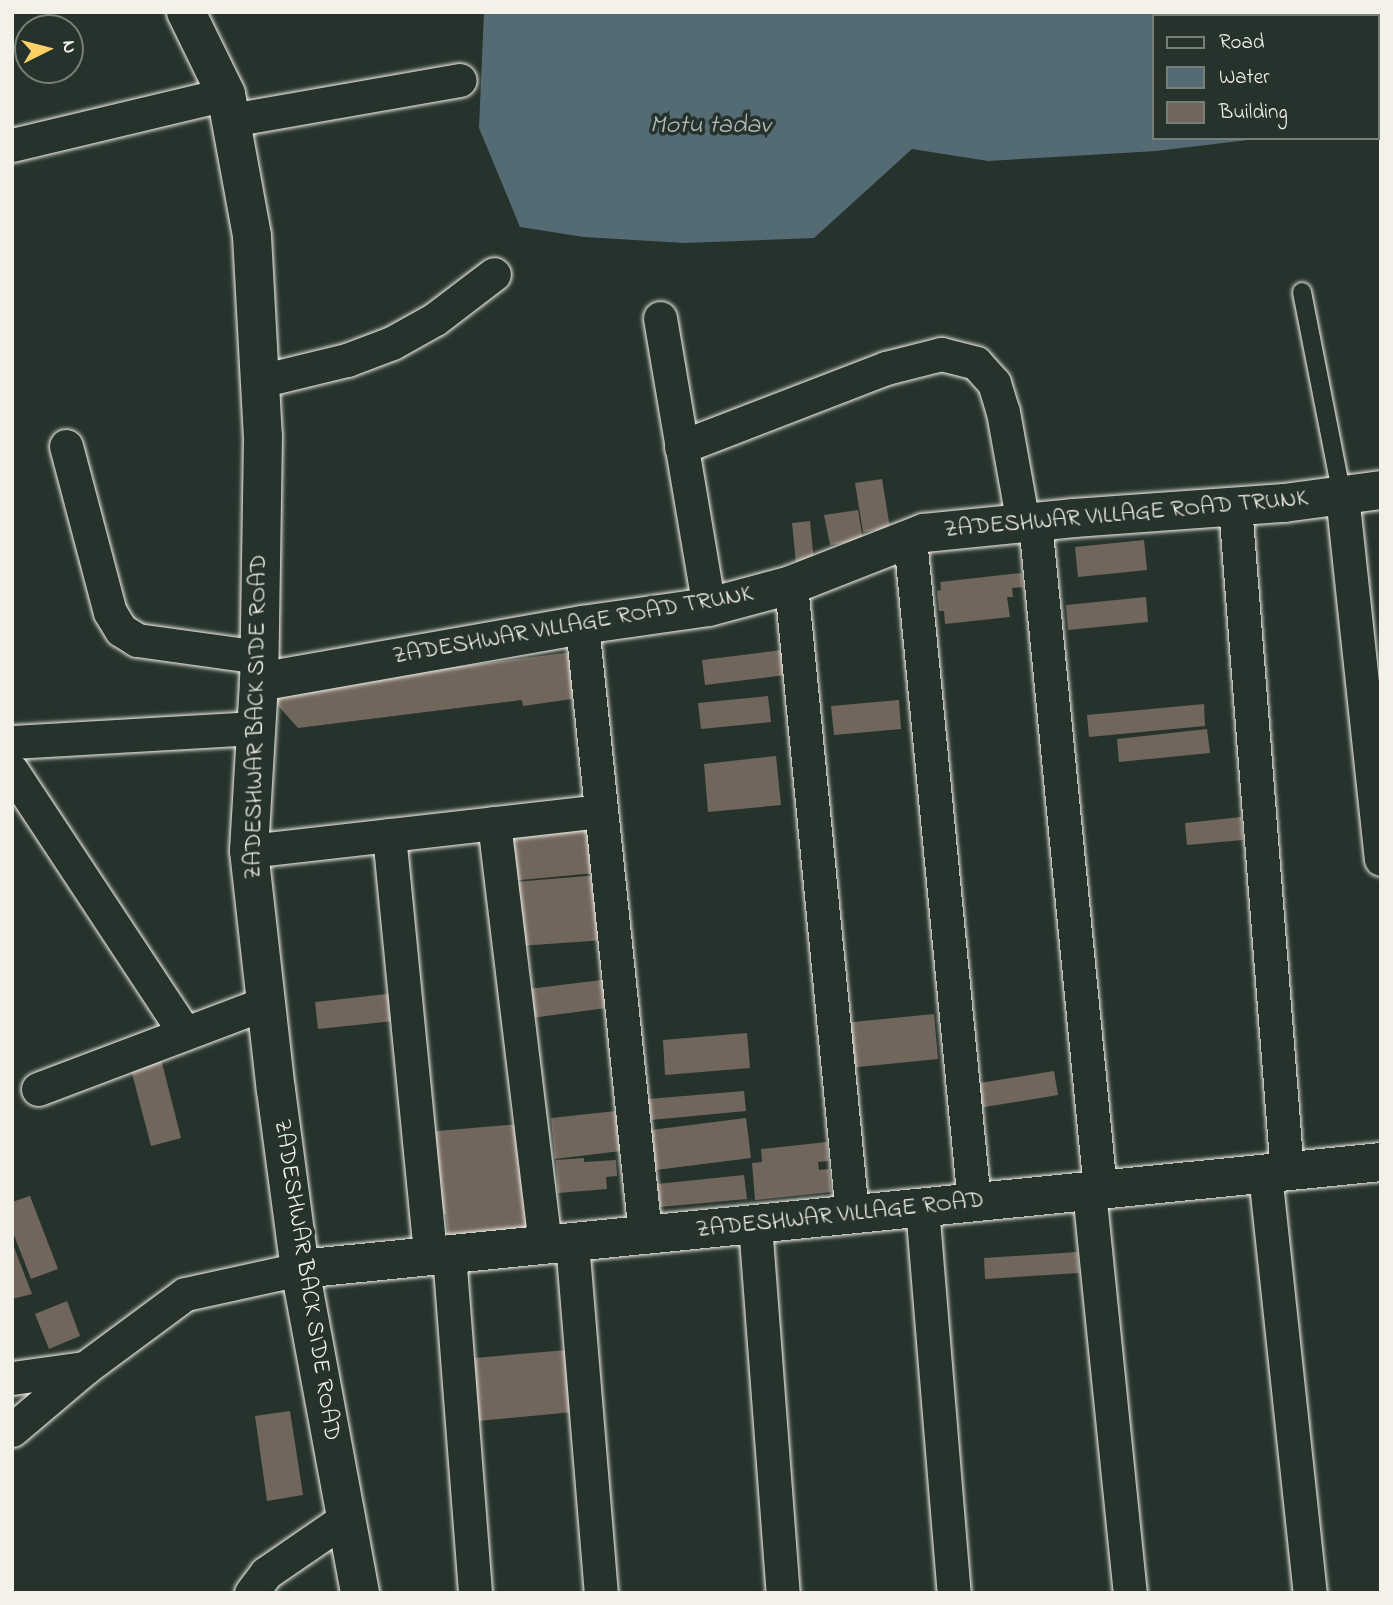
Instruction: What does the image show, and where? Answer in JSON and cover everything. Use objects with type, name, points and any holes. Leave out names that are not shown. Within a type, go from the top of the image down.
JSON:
[{"type":"street","name":"ZADESHWAR BACK SIDE ROAD","points":[[186,12],[229,107],[252,236],[264,436],[259,669],[249,850],[300,1269],[360,1593]]},
{"type":"street","points":[[12,145],[229,107],[460,80]]},
{"type":"street","points":[[260,380],[347,360],[393,343],[435,319],[494,274]]},
{"type":"street","points":[[660,318],[709,607]]},
{"type":"street","points":[[681,447],[886,368],[941,354],[976,363],[994,383],[1029,522],[1095,1190],[1129,1593]]},
{"type":"street","points":[[66,446],[110,612],[121,630],[137,640],[259,669]]},
{"type":"street","name":"ZADESHWAR VILLAGE ROAD TRUNK","points":[[259,669],[709,607],[792,585],[924,533],[1235,506],[1381,490]]},
{"type":"street","points":[[1342,495],[1381,859]]},
{"type":"street","points":[[1235,506],[1276,1173],[1310,1593]]},
{"type":"street","points":[[910,539],[974,1202]]},
{"type":"street","points":[[792,585],[852,1214]]},
{"type":"street","points":[[582,625],[645,1235]]},
{"type":"street","points":[[12,743],[256,728]]},
{"type":"street","points":[[12,771],[185,1033]]},
{"type":"street","points":[[249,850],[601,811]]},
{"type":"street","points":[[494,823],[559,1243],[601,1593]]},
{"type":"street","points":[[389,835],[440,1255],[475,1593]]},
{"type":"street","points":[[38,1089],[266,1003]]},
{"type":"street","name":"ZADESHWAR VILLAGE ROAD","points":[[300,1269],[1381,1162]]},
{"type":"street","points":[[922,1207],[954,1593]]},
{"type":"street","points":[[755,1224],[783,1593]]},
{"type":"street","points":[[12,1430],[85,1368],[185,1294],[300,1269]]},
{"type":"street","points":[[12,1378],[85,1368]]},
{"type":"street","points":[[251,1593],[266,1573],[346,1518]]},
{"type":"lane","points":[[1303,292],[1342,495]]},
{"type":"water","name":"Motu tadav","points":[[484,12],[1381,12],[1381,138],[1379,14],[1152,14],[1152,140],[1248,140],[1156,151],[988,161],[912,149],[814,238],[685,243],[584,237],[520,227],[479,128]]},
{"type":"building","points":[[882,479],[890,528],[863,532],[855,483]]},
{"type":"building","points":[[858,510],[863,540],[830,545],[824,515]]},
{"type":"building","points":[[810,521],[814,562],[796,563],[792,523]]},
{"type":"building","points":[[1144,540],[1147,570],[1078,577],[1075,547]]},
{"type":"building","points":[[1021,573],[1023,587],[1012,588],[1013,597],[1007,597],[1010,617],[945,624],[944,611],[939,611],[937,591],[941,590],[940,582]]},
{"type":"building","points":[[1146,597],[1148,622],[1068,630],[1066,605]]},
{"type":"building","points":[[782,650],[785,675],[705,685],[702,660]]},
{"type":"building","points":[[580,651],[586,697],[523,706],[522,700],[298,728],[265,691]]},
{"type":"building","points":[[768,696],[771,722],[701,729],[698,703]]},
{"type":"building","points":[[899,700],[901,729],[834,735],[831,706]]},
{"type":"building","points":[[1204,704],[1205,726],[1089,737],[1087,715]]},
{"type":"building","points":[[1207,729],[1210,753],[1119,762],[1117,739]]},
{"type":"building","points":[[776,756],[781,805],[708,812],[704,764]]},
{"type":"building","points":[[1241,817],[1243,840],[1187,845],[1185,823]]},
{"type":"building","points":[[591,824],[595,873],[510,881],[506,830]]},
{"type":"building","points":[[599,875],[605,940],[519,946],[514,882]]},
{"type":"building","points":[[610,979],[614,1007],[531,1018],[528,989]]},
{"type":"building","points":[[396,993],[394,1021],[318,1029],[315,1002]]},
{"type":"building","points":[[934,1014],[938,1059],[838,1069],[833,1024]]},
{"type":"building","points":[[747,1033],[750,1068],[665,1075],[663,1040]]},
{"type":"building","points":[[160,1055],[181,1138],[151,1146],[129,1062]]},
{"type":"building","points":[[1054,1071],[1058,1095],[979,1108],[974,1084]]},
{"type":"building","points":[[744,1091],[746,1111],[651,1120],[648,1099]]},
{"type":"building","points":[[625,1110],[629,1150],[555,1159],[551,1118]]},
{"type":"building","points":[[746,1118],[751,1158],[656,1170],[651,1130]]},
{"type":"building","points":[[532,1123],[532,1228],[448,1235],[446,1214],[435,1214],[433,1191],[441,1190],[439,1171],[429,1171],[426,1132]]},
{"type":"building","points":[[827,1142],[828,1161],[818,1162],[819,1170],[829,1169],[831,1192],[755,1200],[752,1163],[762,1162],[761,1149]]},
{"type":"building","points":[[584,1158],[584,1162],[616,1160],[617,1176],[606,1177],[607,1189],[558,1193],[556,1160]]},
{"type":"building","points":[[744,1175],[747,1199],[660,1207],[657,1184]]},
{"type":"building","points":[[30,1196],[58,1269],[31,1279],[12,1230],[12,1202]]},
{"type":"building","points":[[12,1242],[32,1294],[12,1299]]},
{"type":"building","points":[[1077,1252],[1079,1273],[985,1279],[984,1258]]},
{"type":"building","points":[[67,1301],[80,1336],[49,1349],[35,1314]]},
{"type":"building","points":[[567,1350],[573,1412],[467,1422],[462,1359]]},
{"type":"building","points":[[290,1411],[303,1495],[267,1501],[255,1416]]}]
